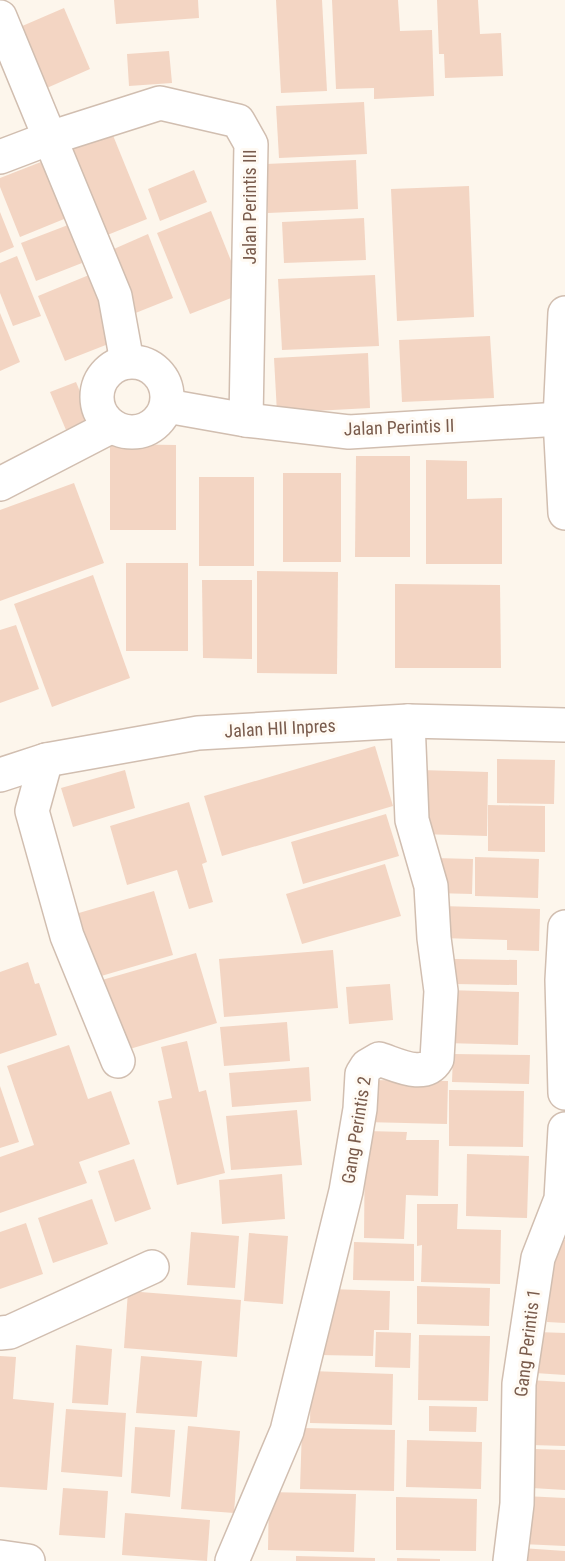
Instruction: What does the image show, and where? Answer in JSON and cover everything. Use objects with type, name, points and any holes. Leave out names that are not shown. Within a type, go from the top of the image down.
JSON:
[{"type":"street","points":[[0,17],[115,296],[127,362]]},
{"type":"street","name":"Jalan Perintis III","points":[[0,157],[50,138],[160,103],[238,121],[251,144],[246,420]]},
{"type":"street","points":[[565,313],[560,419],[565,513]]},
{"type":"street","points":[[127,362],[140,363],[153,369],[162,378],[167,392],[167,406],[161,418],[151,428],[138,432],[124,431],[112,426],[102,416],[98,402],[98,389],[104,376],[114,367],[127,362]]},
{"type":"street","name":"Jalan Perintis II","points":[[167,406],[246,420],[349,432],[560,419]]},
{"type":"street","points":[[0,484],[112,426]]},
{"type":"street","name":"Jalan HII Inpres","points":[[0,775],[46,760],[198,733],[408,721],[565,725]]},
{"type":"street","name":"Gang Perintis 2","points":[[232,1561],[287,1431],[346,1191],[360,1109],[362,1074],[367,1065],[379,1059],[419,1071],[433,1066],[437,1059],[441,991],[434,938],[431,886],[412,820],[408,721]]},
{"type":"street","points":[[46,760],[32,812],[67,936],[118,1061]]},
{"type":"street","points":[[565,927],[562,980],[565,1093]]},
{"type":"street","name":"Gang Perintis 1","points":[[510,1561],[517,1504],[519,1384],[538,1258],[561,1199],[565,1129]]},
{"type":"street","points":[[0,1333],[10,1332],[152,1267]]},
{"type":"street","points":[[0,1557],[28,1561]]},
{"type":"building","points":[[114,0],[198,0],[199,18],[116,24]]},
{"type":"building","points":[[276,0],[322,0],[327,91],[281,93]]},
{"type":"building","points":[[332,0],[398,0],[400,31],[432,30],[434,96],[374,99],[374,88],[336,89]]},
{"type":"building","points":[[437,0],[478,0],[480,34],[501,33],[503,76],[445,78],[444,54],[439,54]]},
{"type":"building","points":[[64,8],[90,69],[40,91],[13,30]]},
{"type":"building","points":[[169,51],[172,83],[129,86],[127,54]]},
{"type":"building","points":[[364,102],[367,154],[279,158],[276,106]]},
{"type":"building","points":[[112,133],[147,219],[100,238],[65,152]]},
{"type":"building","points":[[46,160],[69,217],[20,237],[0,187],[0,178]]},
{"type":"building","points":[[356,160],[358,209],[268,213],[266,164]]},
{"type":"building","points":[[194,170],[207,202],[160,221],[148,189]]},
{"type":"building","points":[[469,186],[474,317],[397,321],[391,189]]},
{"type":"building","points":[[211,211],[244,293],[190,314],[157,233]]},
{"type":"building","points":[[0,212],[14,247],[0,253]]},
{"type":"building","points":[[364,218],[366,260],[284,263],[282,222]]},
{"type":"building","points":[[68,225],[82,263],[36,281],[21,243]]},
{"type":"building","points":[[148,234],[173,298],[133,314],[107,252]]},
{"type":"building","points":[[17,256],[41,316],[13,326],[0,293],[0,263]]},
{"type":"building","points":[[89,275],[116,341],[65,361],[38,296]]},
{"type":"building","points":[[375,275],[379,346],[282,350],[278,279]]},
{"type":"building","points":[[0,313],[20,362],[0,371]]},
{"type":"building","points":[[490,336],[494,398],[402,402],[399,340]]},
{"type":"building","points":[[368,353],[370,408],[277,413],[274,358]]},
{"type":"building","points":[[76,382],[92,420],[66,430],[50,392]]},
{"type":"building","points":[[110,444],[176,445],[176,530],[110,530]]},
{"type":"building","points":[[356,456],[410,456],[410,557],[355,557]]},
{"type":"building","points":[[426,460],[467,461],[467,499],[502,498],[502,564],[426,564]]},
{"type":"building","points":[[283,473],[341,473],[341,562],[283,562]]},
{"type":"building","points":[[199,477],[254,477],[254,566],[199,566]]},
{"type":"building","points":[[74,483],[104,563],[0,601],[0,510]]},
{"type":"building","points":[[126,563],[188,563],[188,651],[126,651]]},
{"type":"building","points":[[257,571],[338,572],[337,674],[257,673]]},
{"type":"building","points":[[93,575],[130,678],[52,707],[14,604]]},
{"type":"building","points":[[202,580],[252,580],[252,659],[203,658]]},
{"type":"building","points":[[395,584],[500,585],[501,668],[395,668]]},
{"type":"building","points":[[16,625],[39,689],[0,703],[0,630]]},
{"type":"building","points":[[375,746],[393,806],[222,856],[204,796]]},
{"type":"building","points":[[497,759],[555,760],[554,804],[497,803]]},
{"type":"building","points":[[125,770],[135,808],[73,827],[61,788]]},
{"type":"building","points":[[420,770],[488,772],[487,836],[419,834]]},
{"type":"building","points":[[189,802],[207,862],[202,864],[213,902],[189,909],[177,870],[127,885],[110,826]]},
{"type":"building","points":[[488,805],[545,806],[545,852],[488,851]]},
{"type":"building","points":[[386,814],[399,856],[303,884],[291,842]]},
{"type":"building","points":[[475,857],[539,859],[538,898],[475,896]]},
{"type":"building","points":[[435,858],[473,859],[472,894],[434,893]]},
{"type":"building","points":[[385,864],[401,916],[302,944],[286,894]]},
{"type":"building","points":[[154,891],[173,955],[91,979],[72,915]]},
{"type":"building","points":[[441,906],[540,909],[539,951],[507,950],[507,940],[441,938]]},
{"type":"building","points":[[333,950],[338,1008],[224,1017],[219,959]]},
{"type":"building","points":[[196,953],[217,1023],[123,1051],[102,980]]},
{"type":"building","points":[[455,959],[517,960],[517,985],[455,984]]},
{"type":"building","points":[[28,962],[35,984],[39,983],[57,1035],[0,1054],[0,972]]},
{"type":"building","points":[[390,984],[393,1020],[349,1024],[346,987]]},
{"type":"building","points":[[446,990],[519,992],[518,1045],[445,1043]]},
{"type":"building","points":[[287,1022],[290,1061],[224,1066],[220,1027]]},
{"type":"building","points":[[187,1041],[199,1092],[206,1090],[225,1173],[177,1185],[158,1101],[172,1098],[161,1047]]},
{"type":"building","points":[[69,1045],[88,1099],[111,1091],[130,1144],[79,1162],[87,1183],[0,1213],[0,1157],[34,1145],[7,1066]]},
{"type":"building","points":[[453,1054],[530,1055],[529,1084],[452,1082]]},
{"type":"building","points":[[309,1067],[311,1101],[232,1107],[229,1073]]},
{"type":"building","points":[[367,1080],[448,1081],[447,1124],[364,1122]]},
{"type":"building","points":[[0,1086],[19,1142],[0,1148]]},
{"type":"building","points":[[449,1090],[524,1091],[523,1147],[449,1146]]},
{"type":"building","points":[[297,1110],[302,1165],[231,1170],[226,1116]]},
{"type":"building","points":[[365,1131],[407,1132],[406,1140],[439,1140],[438,1196],[406,1195],[404,1239],[364,1238]]},
{"type":"building","points":[[467,1154],[529,1156],[527,1218],[466,1216]]},
{"type":"building","points":[[134,1159],[151,1209],[115,1222],[98,1171]]},
{"type":"building","points":[[282,1174],[285,1219],[222,1224],[219,1180]]},
{"type":"building","points":[[92,1199],[108,1244],[53,1263],[38,1218]]},
{"type":"building","points":[[417,1204],[458,1204],[457,1229],[501,1230],[500,1284],[421,1282],[422,1245],[417,1246]]},
{"type":"building","points":[[26,1223],[43,1274],[0,1289],[0,1232]]},
{"type":"building","points":[[191,1232],[239,1236],[235,1288],[187,1285]]},
{"type":"building","points":[[249,1233],[288,1236],[283,1304],[244,1301]]},
{"type":"building","points":[[552,1239],[565,1240],[565,1323],[547,1322]]},
{"type":"building","points":[[354,1242],[414,1244],[414,1281],[353,1280]]},
{"type":"building","points":[[417,1286],[490,1288],[489,1326],[417,1324]]},
{"type":"building","points":[[330,1289],[390,1291],[389,1330],[374,1330],[373,1356],[319,1355]]},
{"type":"building","points":[[128,1291],[241,1300],[237,1357],[124,1348]]},
{"type":"building","points":[[376,1332],[411,1333],[410,1368],[375,1367]]},
{"type":"building","points":[[537,1332],[565,1333],[565,1375],[535,1373]]},
{"type":"building","points":[[419,1335],[490,1336],[488,1401],[418,1400]]},
{"type":"building","points":[[76,1345],[112,1349],[108,1405],[72,1403]]},
{"type":"building","points":[[0,1356],[16,1357],[13,1399],[54,1403],[47,1490],[0,1487]]},
{"type":"building","points":[[141,1356],[202,1361],[197,1417],[136,1413]]},
{"type":"building","points":[[311,1371],[393,1374],[392,1425],[310,1423]]},
{"type":"building","points":[[529,1380],[565,1382],[565,1446],[531,1445]]},
{"type":"building","points":[[429,1406],[477,1407],[476,1432],[429,1431]]},
{"type":"building","points":[[66,1409],[126,1413],[122,1477],[61,1472]]},
{"type":"building","points":[[188,1426],[240,1431],[234,1513],[181,1509]]},
{"type":"building","points":[[135,1427],[175,1430],[170,1497],[131,1493]]},
{"type":"building","points":[[302,1428],[395,1430],[394,1491],[300,1489]]},
{"type":"building","points":[[407,1440],[482,1442],[481,1489],[406,1487]]},
{"type":"building","points":[[534,1449],[565,1450],[565,1490],[532,1488]]},
{"type":"building","points":[[63,1488],[108,1491],[105,1538],[59,1535]]},
{"type":"building","points":[[269,1492],[356,1494],[354,1552],[268,1550]]},
{"type":"building","points":[[524,1496],[565,1498],[565,1546],[522,1544]]},
{"type":"building","points":[[396,1497],[477,1499],[476,1551],[396,1550]]},
{"type":"building","points":[[125,1513],[210,1520],[207,1561],[122,1555]]},
{"type":"building","points":[[521,1548],[565,1551],[565,1561],[520,1561]]},
{"type":"building","points":[[296,1556],[375,1558],[375,1561],[296,1561]]},
{"type":"building","points":[[397,1558],[440,1559],[440,1561],[397,1561]]}]
